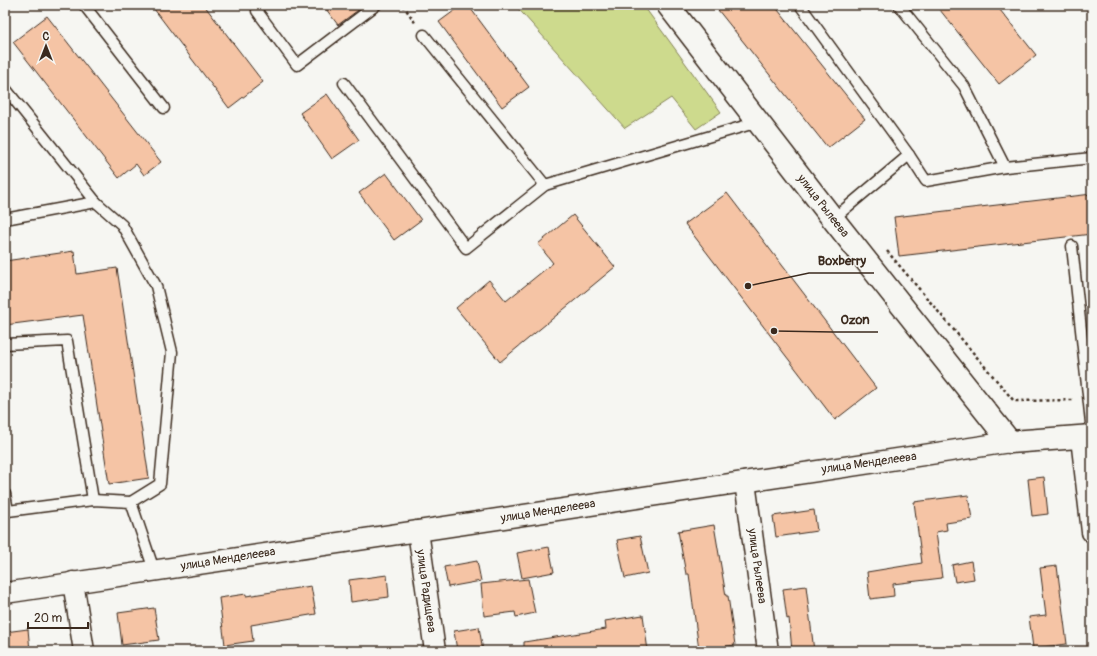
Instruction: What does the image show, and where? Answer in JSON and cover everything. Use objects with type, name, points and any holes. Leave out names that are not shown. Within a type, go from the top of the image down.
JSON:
[{"type":"street","name":"улица Рылеева","points":[[668,5],[832,219],[1010,442]]},
{"type":"street","name":"улица Менделеева","points":[[5,593],[1010,442],[1088,436]]},
{"type":"street","points":[[1088,436],[1092,532]]},
{"type":"street","name":"улица Рылеева","points":[[745,482],[768,651]]},
{"type":"street","name":"улица Радищева","points":[[418,531],[435,651]]},
{"type":"street","points":[[73,582],[84,651]]},
{"type":"lane","points":[[84,5],[164,108]]},
{"type":"lane","points":[[257,11],[297,65],[376,5]]},
{"type":"lane","points":[[800,5],[926,181],[1005,167],[1092,158]]},
{"type":"lane","points":[[899,5],[964,86],[1005,167]]},
{"type":"lane","points":[[424,35],[545,185]]},
{"type":"lane","points":[[344,82],[466,248],[545,185],[758,122]]},
{"type":"lane","points":[[5,88],[96,202],[122,225],[156,286],[172,352],[160,484],[132,502],[93,500],[8,511],[5,494]]},
{"type":"lane","points":[[832,219],[908,155]]},
{"type":"lane","points":[[5,219],[96,202]]},
{"type":"lane","points":[[1072,246],[1089,400],[1088,436]]},
{"type":"lane","points":[[5,344],[67,341],[93,500]]},
{"type":"lane","points":[[132,502],[154,570]]},
{"type":"path","points":[[403,5],[424,35]]},
{"type":"path","points":[[883,245],[918,284],[1014,401],[1089,400]]},
{"type":"green space","points":[[515,5],[643,5],[721,112],[696,129],[671,98],[625,128]]},
{"type":"building","points":[[151,5],[204,5],[263,82],[229,108]]},
{"type":"building","points":[[323,5],[365,5],[338,25]]},
{"type":"building","points":[[462,5],[468,5],[529,87],[502,107],[439,22]]},
{"type":"building","points":[[714,5],[774,5],[865,119],[828,148]]},
{"type":"building","points":[[936,5],[996,5],[1036,55],[999,84]]},
{"type":"building","points":[[47,16],[161,162],[144,175],[136,164],[119,178],[13,42]]},
{"type":"building","points":[[327,94],[359,140],[332,159],[300,113]]},
{"type":"building","points":[[386,173],[421,220],[394,240],[359,193]]},
{"type":"building","points":[[727,193],[876,388],[835,420],[685,224]]},
{"type":"building","points":[[1092,194],[1092,234],[899,256],[894,217]]},
{"type":"building","points":[[573,215],[615,267],[500,362],[456,308],[489,280],[506,301],[553,263],[538,244]]},
{"type":"building","points":[[74,251],[77,274],[117,268],[149,478],[109,484],[83,315],[5,325],[5,261]]},
{"type":"building","points":[[1044,477],[1048,514],[1032,516],[1028,479]]},
{"type":"building","points":[[968,495],[972,519],[946,523],[947,530],[936,532],[942,578],[893,584],[894,596],[870,599],[867,572],[922,563],[914,502]]},
{"type":"building","points":[[814,510],[817,531],[776,537],[773,516]]},
{"type":"building","points":[[714,525],[726,596],[728,596],[735,645],[699,650],[689,574],[686,574],[678,531]]},
{"type":"building","points":[[640,536],[648,573],[625,578],[617,540]]},
{"type":"building","points":[[549,547],[554,572],[522,578],[517,553]]},
{"type":"building","points":[[477,561],[481,581],[448,587],[444,567]]},
{"type":"building","points":[[971,561],[974,579],[955,582],[952,565]]},
{"type":"building","points":[[1057,566],[1067,644],[1033,648],[1029,617],[1046,615],[1040,568]]},
{"type":"building","points":[[387,575],[389,597],[351,602],[349,580]]},
{"type":"building","points":[[528,579],[535,613],[516,617],[515,612],[484,616],[481,584]]},
{"type":"building","points":[[311,586],[316,614],[251,625],[253,641],[225,645],[219,598],[246,594],[246,596]]},
{"type":"building","points":[[806,586],[814,651],[792,651],[789,618],[787,619],[783,589]]},
{"type":"building","points":[[154,608],[159,640],[122,645],[118,613]]},
{"type":"building","points":[[643,615],[648,651],[524,651],[524,642],[606,629],[605,621]]},
{"type":"building","points":[[479,627],[483,651],[457,651],[454,631]]},
{"type":"building","points":[[28,629],[30,651],[5,651],[5,632]]},
{"type":"place","name":"Boxberry","points":[[748,286]]},
{"type":"place","name":"Ozon","points":[[774,331]]}]
